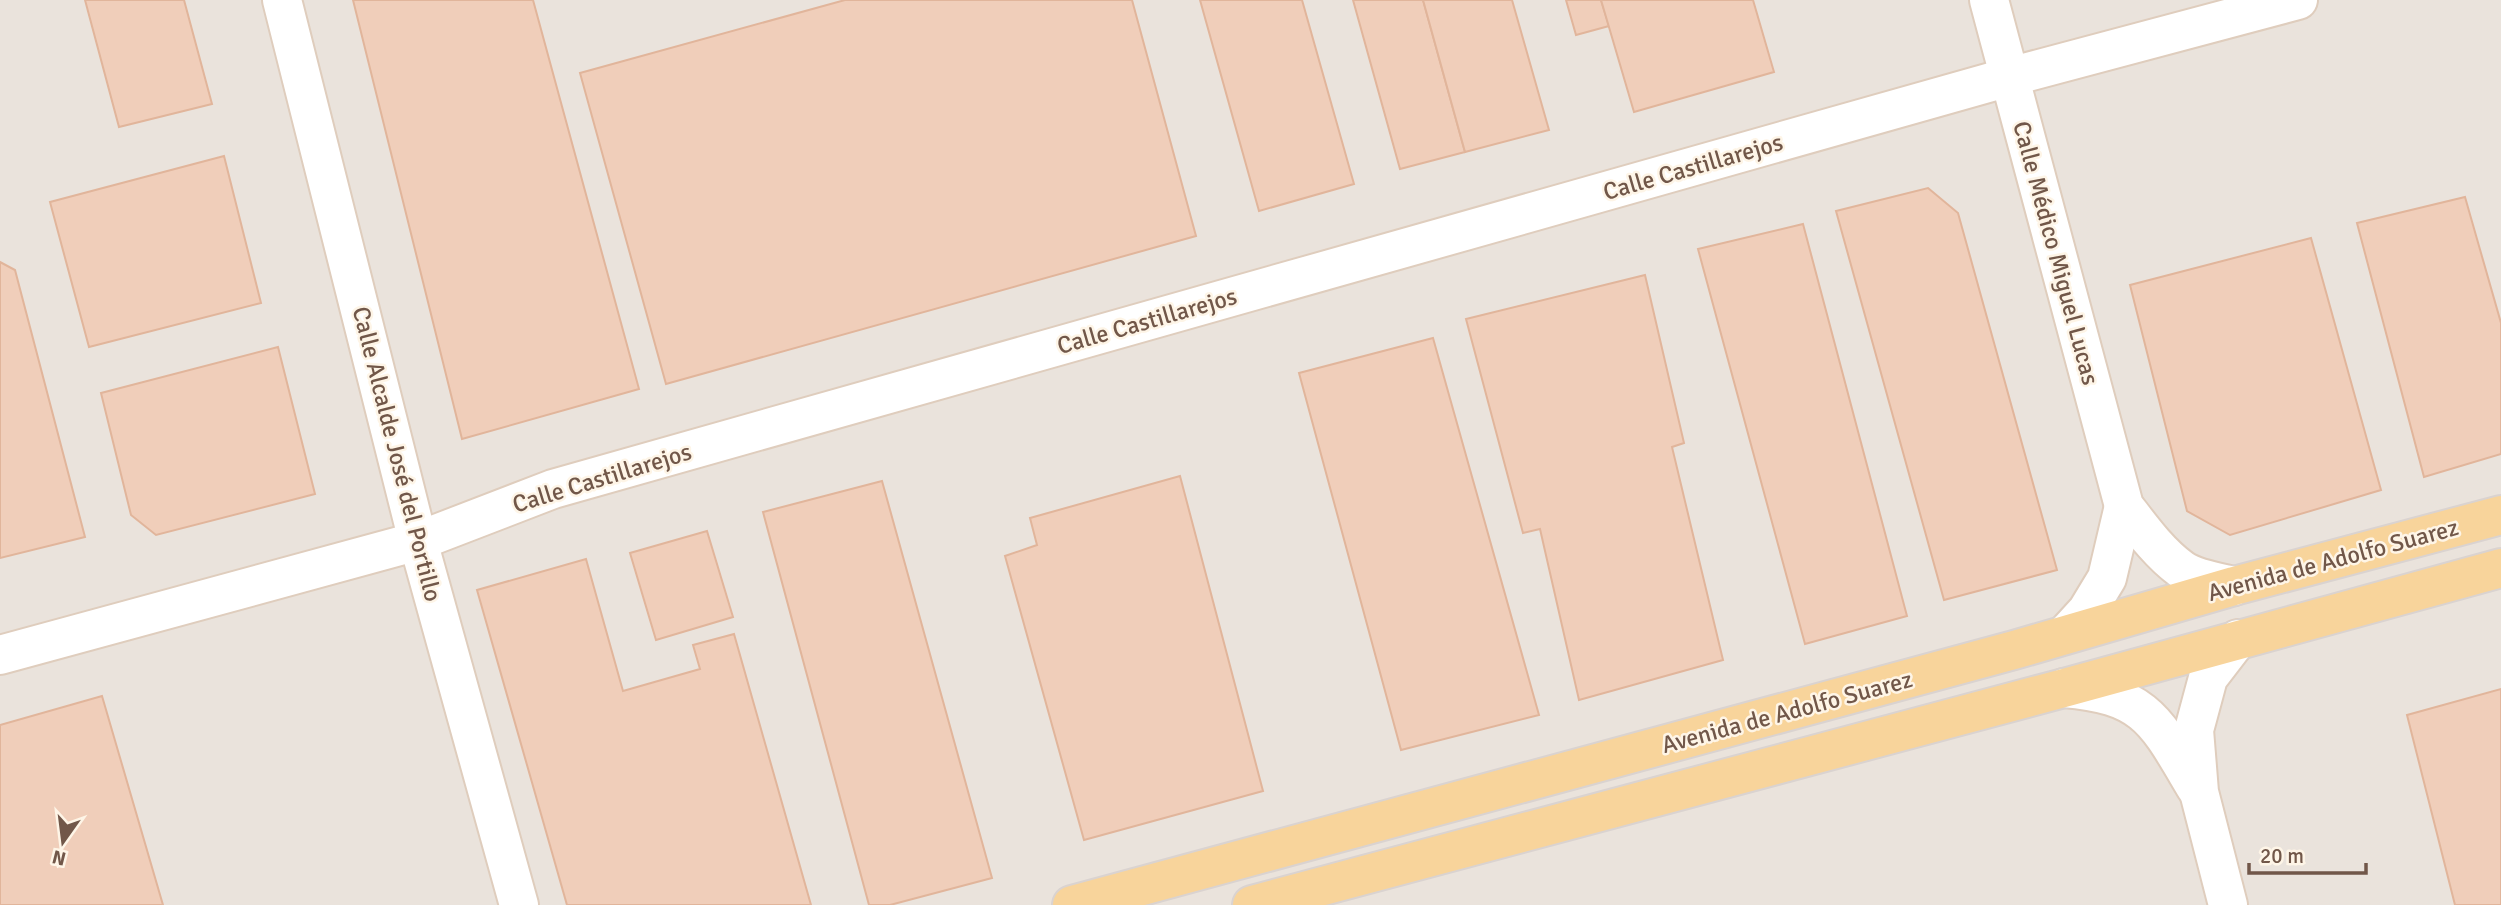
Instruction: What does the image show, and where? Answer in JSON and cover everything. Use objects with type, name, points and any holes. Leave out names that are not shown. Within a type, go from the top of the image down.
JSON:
[{"type":"main road","name":"Avenida de Adolfo Suarez","points":[[1072,905],[2501,515]]},
{"type":"main road","name":"Avenida de Adolfo Suarez","points":[[1252,905],[2501,568]]},
{"type":"street","name":"Calle Alcalde José del Portillo","points":[[282,0],[418,541],[519,905]]},
{"type":"street","name":"Calle Médico Miguel Lucas","points":[[1989,0],[2124,506]]},
{"type":"street","name":"Calle Castillarejos","points":[[0,654],[418,541],[553,489],[2009,77],[2298,0]]},
{"type":"street","points":[[2124,506],[2156,546],[2182,569],[2204,579],[2234,586]]},
{"type":"street","points":[[2066,634],[2087,611],[2107,578],[2124,506]]},
{"type":"street","points":[[2228,905],[2199,792],[2194,730],[2208,678],[2238,639]]},
{"type":"street","points":[[2064,688],[2096,691],[2129,702],[2159,727],[2199,792]]},
{"type":"shaded area","points":[[0,0],[2501,0],[2501,905],[0,905]]},
{"type":"building","points":[[85,0],[184,0],[212,104],[119,127]]},
{"type":"building","points":[[353,0],[533,0],[639,389],[462,439]]},
{"type":"building","points":[[845,0],[1132,0],[1196,236],[666,384],[580,73]]},
{"type":"building","points":[[1200,0],[1302,0],[1354,184],[1259,211]]},
{"type":"building","points":[[1353,0],[1423,0],[1465,152],[1400,169]]},
{"type":"building","points":[[1423,0],[1512,0],[1549,130],[1465,152]]},
{"type":"building","points":[[1566,0],[1601,0],[1609,26],[1576,35]]},
{"type":"building","points":[[1601,0],[1753,0],[1774,72],[1634,112]]},
{"type":"building","points":[[224,156],[261,303],[89,347],[50,202]]},
{"type":"building","points":[[1928,188],[1958,213],[2057,570],[1944,600],[1836,211]]},
{"type":"building","points":[[2465,197],[2501,323],[2501,454],[2424,477],[2357,223]]},
{"type":"building","points":[[1803,224],[1907,616],[1805,644],[1698,249]]},
{"type":"building","points":[[2311,238],[2381,490],[2230,535],[2187,511],[2130,285]]},
{"type":"building","points":[[0,262],[15,270],[85,537],[0,558]]},
{"type":"building","points":[[1645,275],[1684,443],[1672,447],[1723,660],[1579,700],[1540,529],[1523,533],[1466,319]]},
{"type":"building","points":[[1433,338],[1539,715],[1401,750],[1299,373]]},
{"type":"building","points":[[278,347],[315,494],[156,535],[131,515],[101,393]]},
{"type":"building","points":[[1180,476],[1263,791],[1084,840],[1005,556],[1037,545],[1030,518]]},
{"type":"building","points":[[882,481],[992,878],[890,905],[869,905],[763,512]]},
{"type":"building","points":[[707,531],[733,617],[656,640],[630,553]]},
{"type":"building","points":[[586,559],[623,691],[700,669],[693,645],[734,634],[811,905],[567,905],[477,590]]},
{"type":"building","points":[[2501,689],[2501,905],[2455,905],[2407,715]]},
{"type":"building","points":[[102,696],[163,905],[0,905],[0,725]]}]
